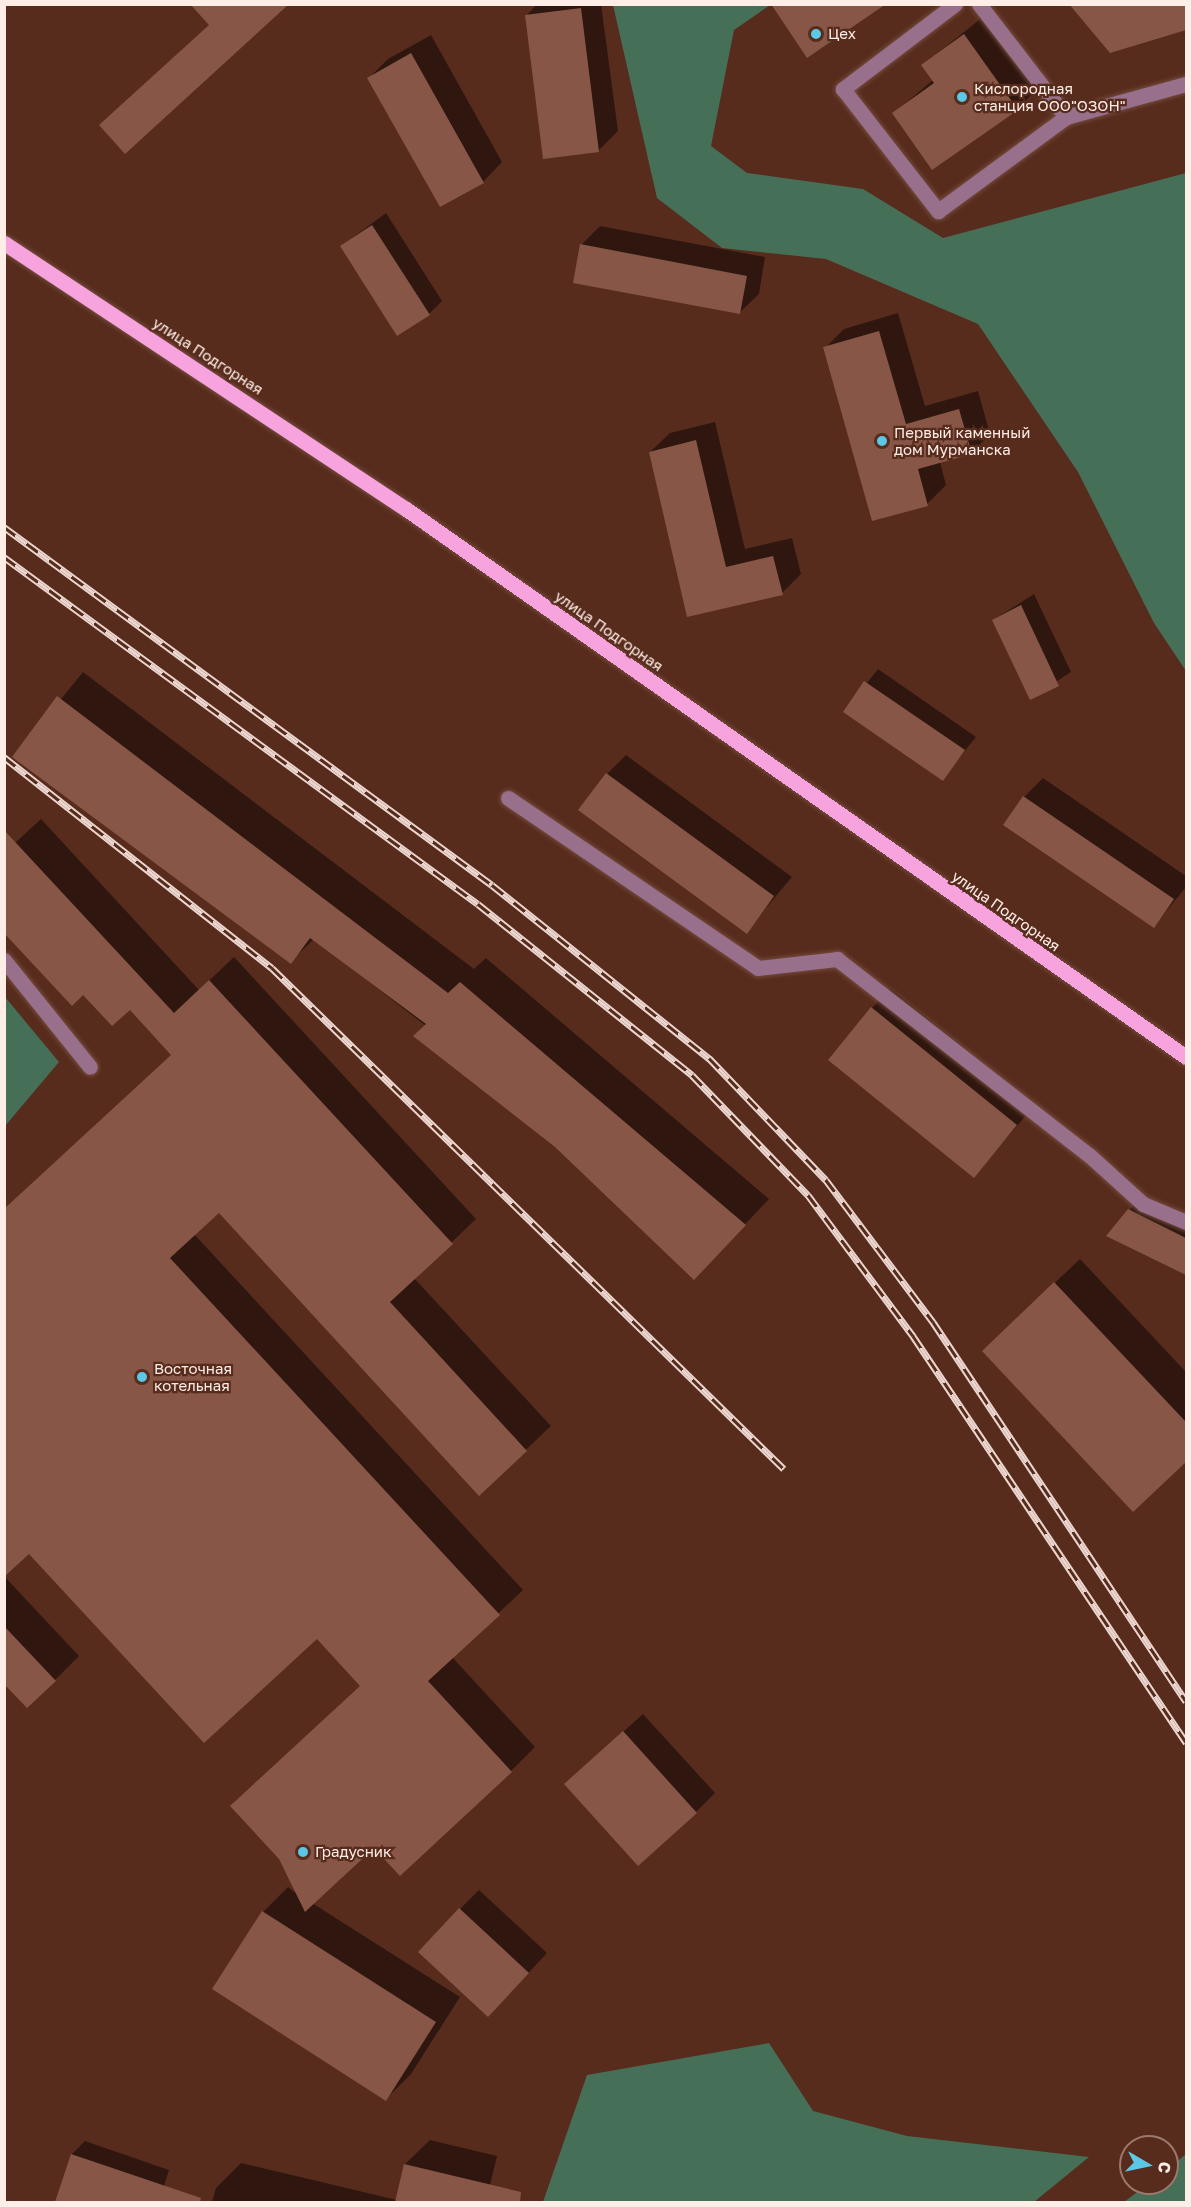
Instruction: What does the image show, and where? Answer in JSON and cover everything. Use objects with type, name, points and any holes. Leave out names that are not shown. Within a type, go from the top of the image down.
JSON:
[{"type":"main road","name":"улица Подгорная","points":[[4,243],[406,509],[1186,1057]]},
{"type":"lane","points":[[956,4],[843,89],[938,211],[1066,117],[1186,84]]},
{"type":"lane","points":[[979,4],[1066,117]]},
{"type":"lane","points":[[508,798],[758,968],[837,958],[1089,1155],[1143,1204],[1186,1222]]},
{"type":"lane","points":[[4,960],[90,1067]]},
{"type":"green space","points":[[613,5],[770,5],[734,30],[711,146],[747,173],[863,189],[943,238],[1186,173],[1186,671],[1154,623],[1078,472],[978,324],[826,259],[722,248],[657,198]]},
{"type":"green space","points":[[5,997],[59,1062],[5,1126]]},
{"type":"green space","points":[[769,2043],[813,2111],[907,2136],[1089,2157],[1034,2202],[543,2202],[587,2075]]},
{"type":"green space","points":[[1186,2154],[1186,2202],[1124,2202],[1133,2195],[1179,2195],[1179,2160]]},
{"type":"building","points":[[190,4],[289,4],[125,154],[99,125],[209,25]]},
{"type":"building","name":"Цех","points":[[771,4],[886,4],[807,58]]},
{"type":"building","points":[[1069,4],[1186,4],[1186,30],[1110,53]]},
{"type":"building","points":[[581,8],[599,152],[543,159],[525,15]]},
{"type":"building","name":"Кислородная станция ООО\"ОЗОН\"","points":[[964,34],[1018,110],[932,170],[892,113],[934,83],[921,65]]},
{"type":"building","points":[[411,53],[484,183],[440,207],[367,78]]},
{"type":"building","points":[[372,225],[430,315],[397,336],[340,246]]},
{"type":"building","points":[[580,244],[747,276],[740,314],[573,283]]},
{"type":"building","points":[[879,331],[906,424],[959,409],[972,454],[918,469],[928,506],[872,521],[823,347]]},
{"type":"building","points":[[696,440],[726,567],[773,556],[783,595],[687,617],[649,452]]},
{"type":"building","points":[[1021,605],[1059,686],[1030,700],[992,620]]},
{"type":"building","points":[[864,681],[965,750],[943,781],[843,712]]},
{"type":"building","points":[[57,696],[448,993],[460,982],[746,1225],[694,1280],[555,1147],[413,1036],[426,1024],[310,938],[291,964],[12,757]]},
{"type":"building","points":[[606,773],[774,896],[747,934],[578,810]]},
{"type":"building","points":[[1023,796],[1174,899],[1154,928],[1003,825]]},
{"type":"building","name":"Восточная котельная","points":[[4,830],[174,1013],[209,980],[453,1244],[390,1302],[527,1451],[479,1496],[219,1213],[170,1258],[500,1615],[428,1681],[512,1772],[400,1876],[374,1848],[305,1912],[279,1859],[230,1806],[360,1686],[317,1639],[204,1743],[29,1554],[4,1577],[4,1209],[171,1055],[130,1010],[112,1026],[83,995],[72,1006],[4,933]]},
{"type":"building","points":[[871,1007],[1017,1125],[974,1178],[828,1060]]},
{"type":"building","points":[[1128,1209],[1186,1238],[1186,1275],[1106,1236]]},
{"type":"building","points":[[1054,1282],[1186,1422],[1186,1462],[1133,1512],[982,1351]]},
{"type":"building","points":[[4,1626],[56,1681],[27,1708],[4,1684]]},
{"type":"building","points":[[623,1731],[697,1813],[638,1866],[564,1784]]},
{"type":"building","points":[[459,1908],[529,1973],[488,2017],[418,1952]]},
{"type":"building","points":[[262,1911],[436,2022],[386,2101],[212,1989]]},
{"type":"building","points":[[71,2154],[201,2198],[200,2202],[55,2202]]},
{"type":"building","points":[[404,2164],[521,2192],[520,2202],[395,2202]]},
{"type":"railway","points":[[4,527],[492,885],[709,1058],[826,1180],[933,1322],[1186,1701]]},
{"type":"railway","points":[[4,557],[478,904],[692,1075],[808,1195],[913,1336],[1186,1743]]},
{"type":"railway","points":[[4,757],[272,968],[784,1469]]},
{"type":"place","name":"Цех","points":[[816,34]]},
{"type":"place","name":"Кислородная станция ООО\"ОЗОН\"","points":[[962,97]]},
{"type":"place","name":"Первый каменный дом Мурманска","points":[[882,441]]},
{"type":"place","name":"Восточная котельная","points":[[142,1377]]},
{"type":"place","name":"Градусник","points":[[303,1852]]}]
